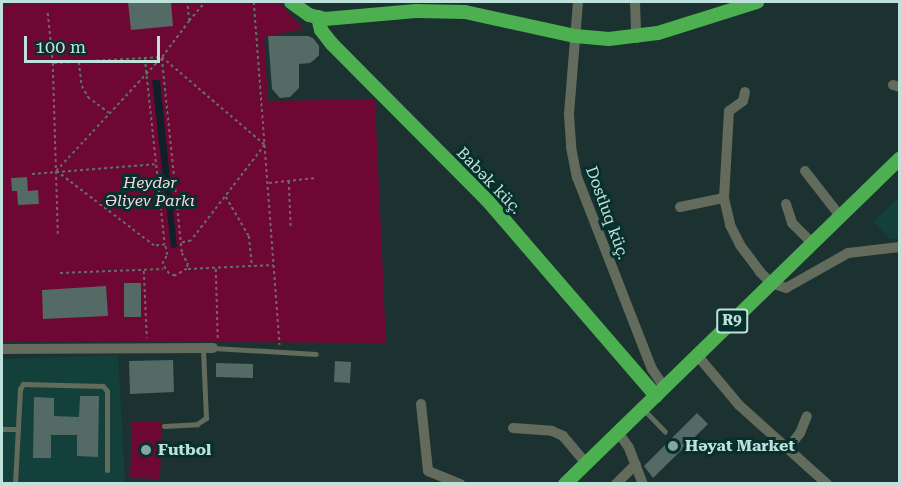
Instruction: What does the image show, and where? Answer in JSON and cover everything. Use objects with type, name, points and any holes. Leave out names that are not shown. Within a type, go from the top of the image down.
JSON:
[{"type":"street","points":[[291,2],[303,11],[318,17],[334,19],[415,6],[465,12],[575,36],[609,39],[636,38],[757,2]]},
{"type":"street","name":"Dostluq küç.","points":[[578,2],[570,133],[579,188],[660,391]]},
{"type":"street","points":[[635,2],[636,38]]},
{"type":"street","name":"Babək küç.","points":[[318,17],[321,30],[332,44],[406,122],[487,200],[660,391]]},
{"type":"street","points":[[745,92],[743,101],[729,111],[724,198],[730,225],[740,245],[771,283],[780,287],[790,286],[848,253],[900,247]]},
{"type":"street","name":"R9","points":[[565,483],[900,158]]},
{"type":"street","points":[[805,171],[840,216]]},
{"type":"street","points":[[680,207],[724,198]]},
{"type":"street","points":[[786,204],[792,223],[812,243]]},
{"type":"street","points":[[2,350],[211,348]]},
{"type":"street","points":[[697,355],[739,405],[827,483]]},
{"type":"street","points":[[421,404],[428,471],[461,483]]},
{"type":"street","points":[[789,447],[800,433],[807,416]]},
{"type":"street","points":[[513,428],[552,431],[563,436],[586,463]]},
{"type":"street","points":[[618,432],[636,464],[643,483]]},
{"type":"street","points":[[616,483],[636,464]]},
{"type":"lane","points":[[164,426],[197,424],[206,418],[211,348],[316,354]]},
{"type":"lane","points":[[15,483],[20,389],[23,384],[99,384],[107,391],[107,470]]},
{"type":"lane","points":[[642,409],[665,432]]},
{"type":"lane","points":[[2,429],[18,429]]},
{"type":"path","points":[[187,2],[189,21]]},
{"type":"path","points":[[56,171],[162,57],[205,2]]},
{"type":"path","points":[[254,2],[281,352]]},
{"type":"path","points":[[48,13],[53,63],[58,234]]},
{"type":"path","points":[[162,57],[182,253],[188,264],[187,269]]},
{"type":"path","points":[[53,63],[162,57],[265,145]]},
{"type":"path","points":[[145,58],[167,255],[163,258],[164,269]]},
{"type":"path","points":[[79,62],[82,86],[88,97],[110,113]]},
{"type":"path","points":[[181,243],[191,241],[265,145]]},
{"type":"path","points":[[32,174],[156,164]]},
{"type":"path","points":[[56,171],[154,246],[165,245]]},
{"type":"path","points":[[268,183],[316,178]]},
{"type":"path","points":[[289,180],[291,229]]},
{"type":"path","points":[[225,196],[249,236],[252,266]]},
{"type":"path","points":[[60,273],[164,269],[175,276],[187,269],[275,265]]},
{"type":"path","points":[[211,348],[216,268]]},
{"type":"path","points":[[144,270],[147,349]]},
{"type":"shaded area","points":[[899,196],[899,238],[890,239],[874,222]]},
{"type":"shaded area","points":[[118,355],[125,483],[2,483],[2,359]]},
{"type":"green space","name":"Heydər Əliyev Parkı","points":[[23,2],[279,2],[303,29],[264,37],[268,101],[375,99],[386,343],[2,341],[2,6]]},
{"type":"green space","name":"Futbol","points":[[132,421],[162,422],[160,479],[130,478]]},
{"type":"water","points":[[152,80],[160,80],[177,247],[171,248]]},
{"type":"building","points":[[128,2],[171,2],[173,26],[131,30]]},
{"type":"building","points":[[268,36],[308,36],[313,38],[319,46],[319,55],[314,60],[310,63],[299,64],[299,88],[290,97],[280,98],[272,89]]},
{"type":"building","points":[[27,177],[28,191],[38,190],[39,204],[18,205],[17,191],[12,191],[11,178]]},
{"type":"building","points":[[124,283],[141,283],[141,317],[124,317]]},
{"type":"building","points":[[106,286],[108,316],[43,319],[42,290]]},
{"type":"building","points":[[173,360],[174,392],[130,394],[129,361]]},
{"type":"building","points":[[335,361],[351,362],[350,383],[334,382]]},
{"type":"building","points":[[216,363],[253,364],[253,378],[216,377]]},
{"type":"building","points":[[80,396],[99,396],[98,457],[77,456],[77,435],[51,435],[51,458],[33,458],[34,397],[54,398],[54,416],[79,417]]},
{"type":"building","points":[[697,413],[708,424],[653,478],[644,466]]},
{"type":"traffic: fast","points":[[291,2],[309,15],[325,19],[416,11],[465,12],[575,36],[609,39],[658,33],[757,2]]},
{"type":"traffic: fast","points":[[318,17],[321,30],[332,44],[487,200],[656,396]]},
{"type":"traffic: fast","points":[[565,484],[900,158]]},
{"type":"place","name":"Həyat Market","points":[[673,446]]},
{"type":"place","name":"Futbol","points":[[146,450]]}]
